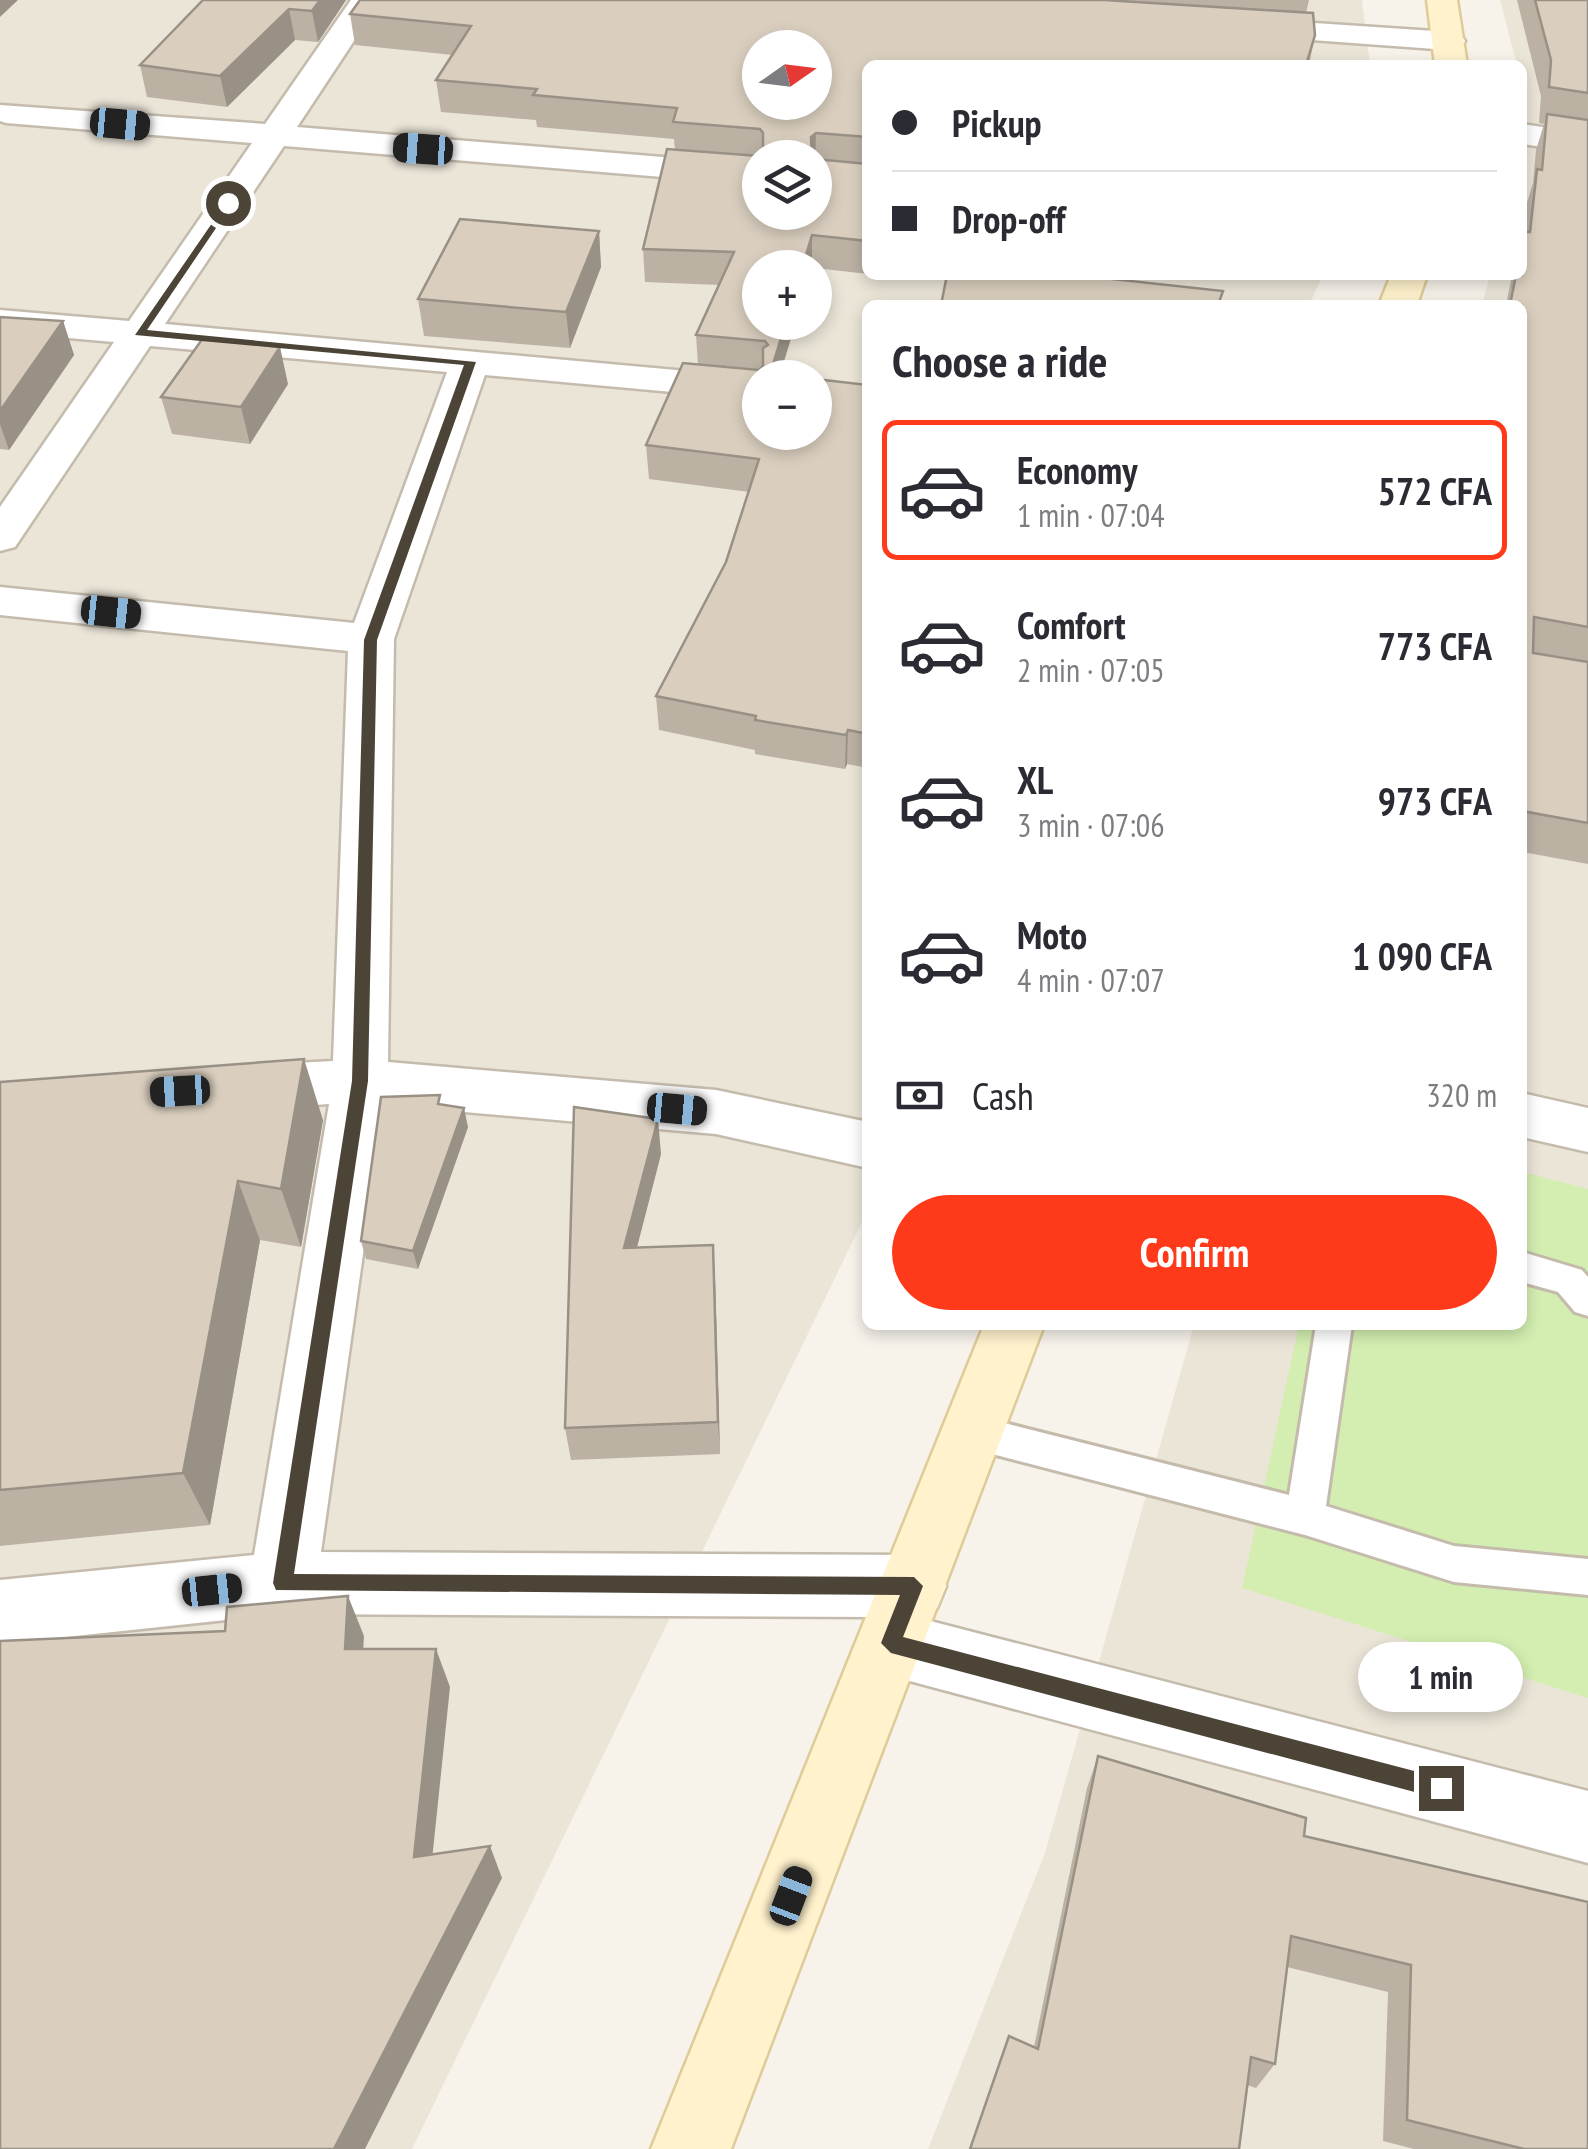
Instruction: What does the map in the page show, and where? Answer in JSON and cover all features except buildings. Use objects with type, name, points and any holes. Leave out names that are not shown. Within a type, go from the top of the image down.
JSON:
[{"type":"street","points":[[0,538],[366,0]]},
{"type":"street","points":[[1216,26],[1450,53],[1442,0]]},
{"type":"street","points":[[6,114],[742,174]]},
{"type":"street","points":[[1527,135],[1588,144]]},
{"type":"street","points":[[0,321],[742,386]]},
{"type":"street","points":[[282,1583],[360,1081],[371,640],[470,362]]},
{"type":"street","points":[[0,601],[371,640]]},
{"type":"street","points":[[190,1090],[360,1081],[716,1112],[862,1144]]},
{"type":"street","points":[[1527,1116],[1588,1130]]},
{"type":"street","points":[[691,2149],[1012,1330]]},
{"type":"street","points":[[0,1612],[282,1583],[902,1615],[1588,1828]]},
{"type":"lane","points":[[1527,1268],[1570,1281],[1588,1301]]},
{"type":"lane","points":[[1305,1517],[1333,1330]]},
{"type":"lane","points":[[973,1432],[1305,1517],[1454,1564],[1588,1577]]},
{"type":"shaded area","points":[[0,0],[1362,0],[1369,60],[862,60],[862,280],[1321,280],[1311,300],[862,300],[862,1222],[412,2149],[0,2149]]},
{"type":"shaded area","points":[[1500,0],[1588,0],[1588,2149],[928,2149],[1045,1853],[1193,1330],[1527,1330],[1527,300],[1483,300],[1489,280],[1527,280],[1527,60],[1516,60]]},
{"type":"green space","points":[[1527,1173],[1588,1189],[1588,1698],[1242,1588],[1298,1330],[1527,1330]]},
{"type":"route","points":[[228,203],[139,333],[470,362],[371,640],[360,1081],[282,1583],[914,1586],[891,1643],[1441,1788]]}]
